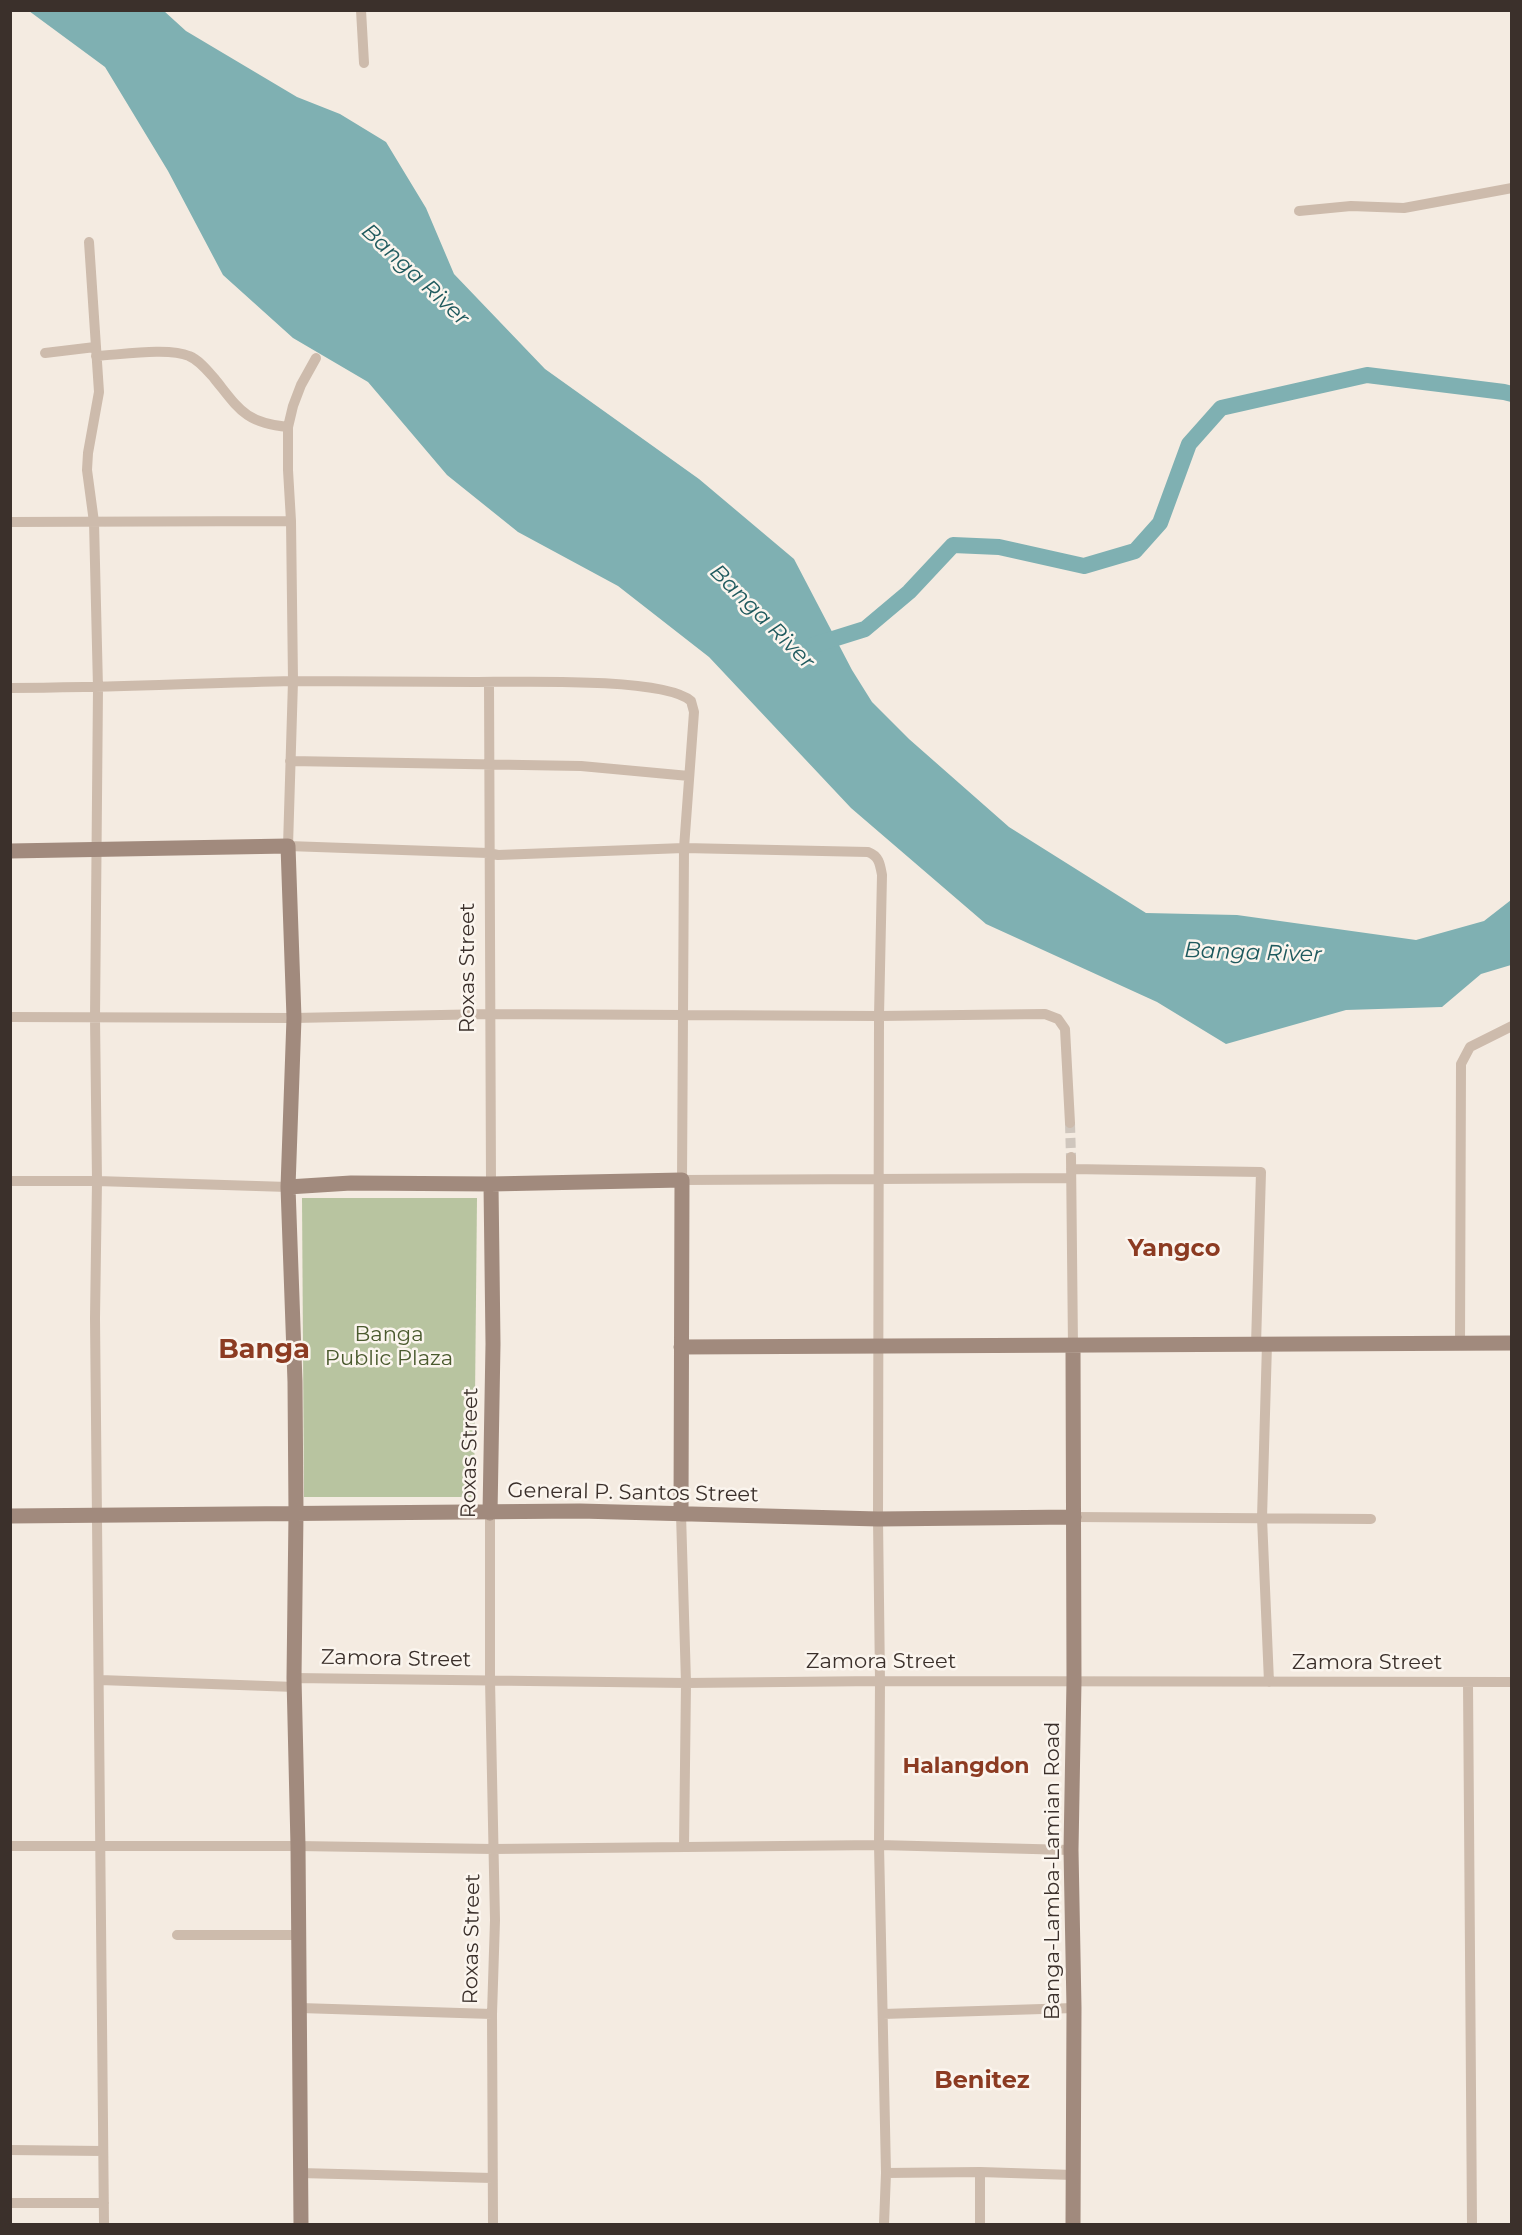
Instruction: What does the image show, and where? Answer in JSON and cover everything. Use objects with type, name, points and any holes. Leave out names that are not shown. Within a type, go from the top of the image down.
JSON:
[{"type":"main road","points":[[10,851],[288,846],[294,1018],[288,1187],[296,1513],[295,1683],[301,2224]]},
{"type":"main road","points":[[288,1187],[351,1184],[682,1180],[681,1514]]},
{"type":"main road","name":"Roxas Street","points":[[490,1513],[491,1184]]},
{"type":"main road","points":[[681,1347],[1073,1347],[1512,1343]]},
{"type":"main road","name":"Banga-Lamba-Lamian Road","points":[[1073,1347],[1074,1681],[1071,1850],[1074,2008],[1073,2224]]},
{"type":"main road","name":"General P. Santos Street","points":[[10,1516],[580,1511],[878,1519],[1074,1517]]},
{"type":"street","points":[[361,10],[364,63]]},
{"type":"street","points":[[1299,211],[1351,206],[1404,208],[1512,188]]},
{"type":"street","points":[[89,242],[99,392],[87,470],[94,522],[98,688],[94,1018],[97,1181],[95,1318],[104,2224]]},
{"type":"street","points":[[45,353],[96,351],[182,354],[191,357],[206,369],[242,412],[251,419],[272,426],[288,427]]},
{"type":"street","points":[[316,358],[297,395],[288,427],[293,681],[288,846],[498,855],[684,848],[868,852],[875,854],[879,862],[882,875],[879,1016],[879,1845],[886,2173],[884,2224]]},
{"type":"street","points":[[10,522],[291,521]]},
{"type":"street","points":[[10,688],[98,688],[293,681],[601,683],[653,688],[682,694],[691,701],[694,706],[684,848],[682,1180],[1261,1172],[1262,1518],[1269,1682]]},
{"type":"street","name":"Roxas Street","points":[[489,682],[491,1184]]},
{"type":"street","points":[[290,760],[581,766],[689,776]]},
{"type":"street","points":[[10,1017],[294,1018],[490,1014],[879,1016],[997,1013],[1052,1015],[1062,1023],[1067,1038],[1070,1123]]},
{"type":"street","points":[[1460,1343],[1461,1064],[1470,1047],[1512,1026]]},
{"type":"street","points":[[1071,1157],[1073,1347]]},
{"type":"street","points":[[10,1181],[97,1181],[288,1187]]},
{"type":"street","name":"Roxas Street","points":[[490,1513],[490,1680],[495,1920],[492,2014],[493,2224]]},
{"type":"street","points":[[681,1514],[686,1683],[684,1847]]},
{"type":"street","points":[[1074,1517],[1371,1519]]},
{"type":"street","name":"Zamora Street","points":[[100,1680],[295,1683],[490,1680],[686,1683],[1512,1682]]},
{"type":"street","points":[[1468,1683],[1472,2224]]},
{"type":"street","points":[[10,1846],[494,1849],[879,1845],[1071,1850]]},
{"type":"street","points":[[177,1935],[299,1935]]},
{"type":"street","points":[[300,2008],[492,2014]]},
{"type":"street","points":[[883,2014],[1074,2008]]},
{"type":"street","points":[[10,2150],[103,2151]]},
{"type":"street","points":[[886,2173],[980,2172],[1073,2175]]},
{"type":"street","points":[[980,2172],[980,2224]]},
{"type":"street","points":[[300,2173],[492,2178]]},
{"type":"street","points":[[10,2203],[104,2203]]},
{"type":"green space","name":"Banga Public Plaza","points":[[302,1198],[477,1198],[474,1497],[304,1497]]},
{"type":"water","name":"Banga River","points":[[29,11],[164,11],[186,31],[297,97],[340,114],[386,142],[426,208],[454,274],[545,369],[699,479],[794,559],[852,670],[872,702],[909,739],[1009,827],[1146,913],[1237,915],[1416,940],[1484,921],[1511,900],[1511,965],[1481,974],[1442,1007],[1346,1010],[1226,1044],[1157,1002],[986,924],[851,808],[709,657],[618,586],[518,532],[447,475],[368,382],[293,338],[223,275],[168,171],[105,67]]},
{"type":"waterway","name":"Banga River","points":[[814,645],[865,629],[909,592],[953,545],[999,547],[1084,566],[1135,551],[1160,523],[1189,444],[1221,408],[1367,375],[1512,394]]},
{"type":"tunnel","points":[[1070,1123],[1071,1157]]},
{"type":"district","name":"Yangco","points":[[1174,1249]]},
{"type":"district","name":"Banga","points":[[264,1350]]},
{"type":"district","name":"Halangdon","points":[[966,1767]]},
{"type":"district","name":"Benitez","points":[[982,2081]]}]
